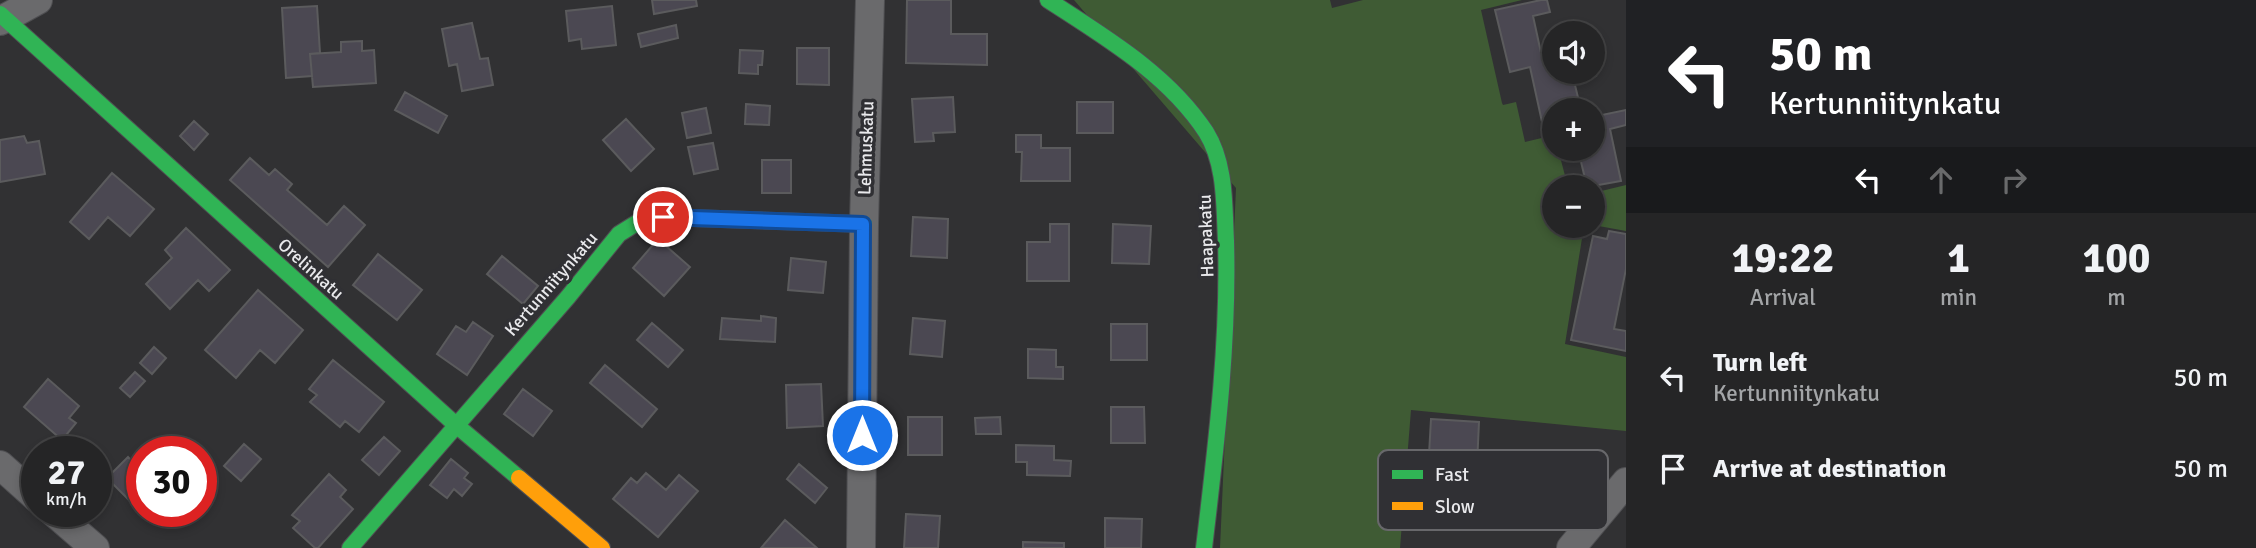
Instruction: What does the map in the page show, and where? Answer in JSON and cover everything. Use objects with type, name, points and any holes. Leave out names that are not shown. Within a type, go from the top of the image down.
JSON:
[{"type":"street","points":[[1,18],[38,0]]},
{"type":"street","name":"Lehmuskatu","points":[[860,548],[863,224],[870,0]]},
{"type":"street","name":"Haapakatu","points":[[1048,0],[1120,48],[1176,95],[1207,135],[1223,181],[1228,276],[1216,445],[1204,548]]},
{"type":"street","name":"Orelinkatu","points":[[1,18],[456,425],[602,548]]},
{"type":"street","name":"Kertunniitynkatu","points":[[350,548],[568,297],[619,234],[643,219],[663,217],[863,224]]},
{"type":"street","points":[[0,465],[21,484]]},
{"type":"street","points":[[1608,504],[1626,482]]},
{"type":"street","points":[[70,527],[95,548]]},
{"type":"street","points":[[1571,548],[1586,530]]},
{"type":"green space","points":[[1074,0],[1330,0],[1332,8],[1363,0],[1522,0],[1481,10],[1502,103],[1516,102],[1525,142],[1542,138],[1542,161],[1561,161],[1565,175],[1542,175],[1542,238],[1582,238],[1565,344],[1626,357],[1626,431],[1411,410],[1408,450],[1378,450],[1378,530],[1401,530],[1400,548],[1220,548],[1236,188]]},
{"type":"green space","points":[[1626,185],[1626,231],[1605,227],[1605,190]]},
{"type":"building","points":[[652,0],[696,0],[697,6],[654,14]]},
{"type":"building","points":[[907,0],[951,0],[951,34],[987,34],[987,65],[906,63]]},
{"type":"building","points":[[1547,0],[1550,12],[1533,16],[1542,57],[1542,84],[1575,84],[1578,98],[1542,98],[1542,122],[1530,67],[1510,72],[1495,10]]},
{"type":"building","points":[[317,6],[320,53],[310,54],[312,76],[286,78],[282,8]]},
{"type":"building","points":[[612,6],[616,45],[582,49],[581,39],[569,41],[566,11]]},
{"type":"building","points":[[472,23],[480,59],[488,58],[493,85],[462,91],[457,64],[449,66],[442,29]]},
{"type":"building","points":[[676,25],[678,38],[641,47],[638,34]]},
{"type":"building","points":[[362,41],[362,51],[374,50],[376,83],[313,87],[310,54],[341,52],[341,42]]},
{"type":"building","points":[[797,48],[829,48],[829,85],[797,84]]},
{"type":"building","points":[[740,50],[763,51],[758,74],[739,73]]},
{"type":"building","points":[[405,92],[447,116],[438,133],[395,110]]},
{"type":"building","points":[[953,97],[955,132],[933,133],[934,141],[915,142],[912,99]]},
{"type":"building","points":[[1077,102],[1113,102],[1113,133],[1077,133]]},
{"type":"building","points":[[746,104],[770,106],[769,125],[745,124]]},
{"type":"building","points":[[706,108],[711,133],[687,138],[682,113]]},
{"type":"building","points":[[1626,110],[1626,125],[1610,129],[1621,181],[1605,184],[1605,175],[1584,175],[1581,161],[1605,161],[1605,114]]},
{"type":"building","points":[[626,119],[654,149],[631,171],[603,140]]},
{"type":"building","points":[[194,121],[208,134],[194,150],[180,136]]},
{"type":"building","points":[[1016,135],[1041,135],[1041,148],[1070,148],[1070,181],[1021,181],[1022,152],[1016,152]]},
{"type":"building","points":[[24,136],[27,143],[39,141],[45,174],[0,182],[0,140]]},
{"type":"building","points":[[713,143],[718,169],[694,174],[688,147]]},
{"type":"building","points":[[250,158],[269,175],[275,169],[292,184],[287,190],[327,225],[344,206],[365,225],[328,267],[230,180]]},
{"type":"building","points":[[762,160],[791,160],[791,193],[762,193]]},
{"type":"building","points":[[112,173],[154,209],[130,236],[108,217],[89,239],[70,222]]},
{"type":"building","points":[[913,217],[948,219],[947,258],[911,256]]},
{"type":"building","points":[[1050,224],[1069,224],[1069,281],[1027,281],[1027,242],[1050,242]]},
{"type":"building","points":[[1113,224],[1151,226],[1149,264],[1112,263]]},
{"type":"building","points":[[186,228],[230,270],[209,291],[198,280],[170,309],[146,284],[172,258],[165,250]]},
{"type":"building","points":[[1609,231],[1626,234],[1626,269],[1614,329],[1626,331],[1626,351],[1571,340],[1593,238],[1607,239]]},
{"type":"building","points":[[658,239],[690,267],[664,296],[633,268]]},
{"type":"building","points":[[378,254],[422,290],[397,320],[353,285]]},
{"type":"building","points":[[502,256],[538,286],[523,304],[487,274]]},
{"type":"building","points":[[791,258],[826,262],[823,293],[788,290]]},
{"type":"building","points":[[258,290],[303,330],[275,363],[260,350],[236,378],[205,350]]},
{"type":"building","points":[[761,316],[776,318],[775,342],[720,339],[722,318],[761,321]]},
{"type":"building","points":[[913,318],[945,321],[942,357],[910,354]]},
{"type":"building","points":[[473,322],[493,336],[467,375],[437,354],[456,326],[466,332]]},
{"type":"building","points":[[652,323],[683,350],[668,367],[637,340]]},
{"type":"building","points":[[1111,324],[1147,324],[1147,360],[1111,360]]},
{"type":"building","points":[[154,347],[166,358],[152,374],[140,363]]},
{"type":"building","points":[[1028,349],[1056,350],[1056,367],[1063,367],[1063,379],[1028,378]]},
{"type":"building","points":[[333,360],[384,402],[359,432],[345,421],[340,427],[310,402],[317,395],[309,389]]},
{"type":"building","points":[[605,365],[657,409],[642,427],[590,383]]},
{"type":"building","points":[[135,372],[145,381],[130,397],[120,388]]},
{"type":"building","points":[[48,379],[79,406],[69,418],[76,423],[65,436],[57,436],[24,407]]},
{"type":"building","points":[[821,384],[823,426],[787,428],[786,385]]},
{"type":"building","points":[[523,389],[552,411],[533,436],[504,414]]},
{"type":"building","points":[[1111,407],[1144,407],[1145,443],[1111,443]]},
{"type":"building","points":[[908,417],[942,417],[942,455],[908,455]]},
{"type":"building","points":[[1000,417],[1001,434],[976,434],[975,418]]},
{"type":"building","points":[[1431,419],[1479,422],[1478,450],[1429,450]]},
{"type":"building","points":[[384,437],[400,451],[379,475],[362,460]]},
{"type":"building","points":[[244,444],[261,459],[241,481],[224,466]]},
{"type":"building","points":[[1016,445],[1054,446],[1054,460],[1071,461],[1070,476],[1027,475],[1027,462],[1016,462]]},
{"type":"building","points":[[126,459],[126,497],[112,483],[112,473]]},
{"type":"building","points":[[451,459],[468,473],[464,478],[472,484],[462,496],[454,489],[447,498],[430,485]]},
{"type":"building","points":[[799,464],[827,488],[815,503],[787,479]]},
{"type":"building","points":[[646,473],[666,490],[679,475],[698,491],[658,537],[613,499],[631,478],[637,483]]},
{"type":"building","points":[[329,474],[346,490],[340,497],[353,509],[318,548],[315,548],[293,528],[300,521],[292,515]]},
{"type":"building","points":[[906,514],[940,516],[938,548],[904,548]]},
{"type":"building","points":[[1105,518],[1142,519],[1141,548],[1105,548]]},
{"type":"building","points":[[785,520],[817,548],[761,548]]},
{"type":"building","points":[[1023,542],[1064,543],[1064,548],[1023,548]]},
{"type":"traffic: fast","points":[[1048,0],[1134,58],[1173,92],[1206,132],[1213,144],[1221,171],[1225,213],[1226,318],[1221,395],[1204,548]]},
{"type":"traffic: fast","points":[[0,14],[456,425],[519,478]]},
{"type":"traffic: fast","points":[[350,548],[568,297],[619,234],[643,219],[663,217],[864,224]]},
{"type":"traffic: slow","points":[[519,478],[602,548]]},
{"type":"route","points":[[663,217],[863,224],[862,435]]}]
